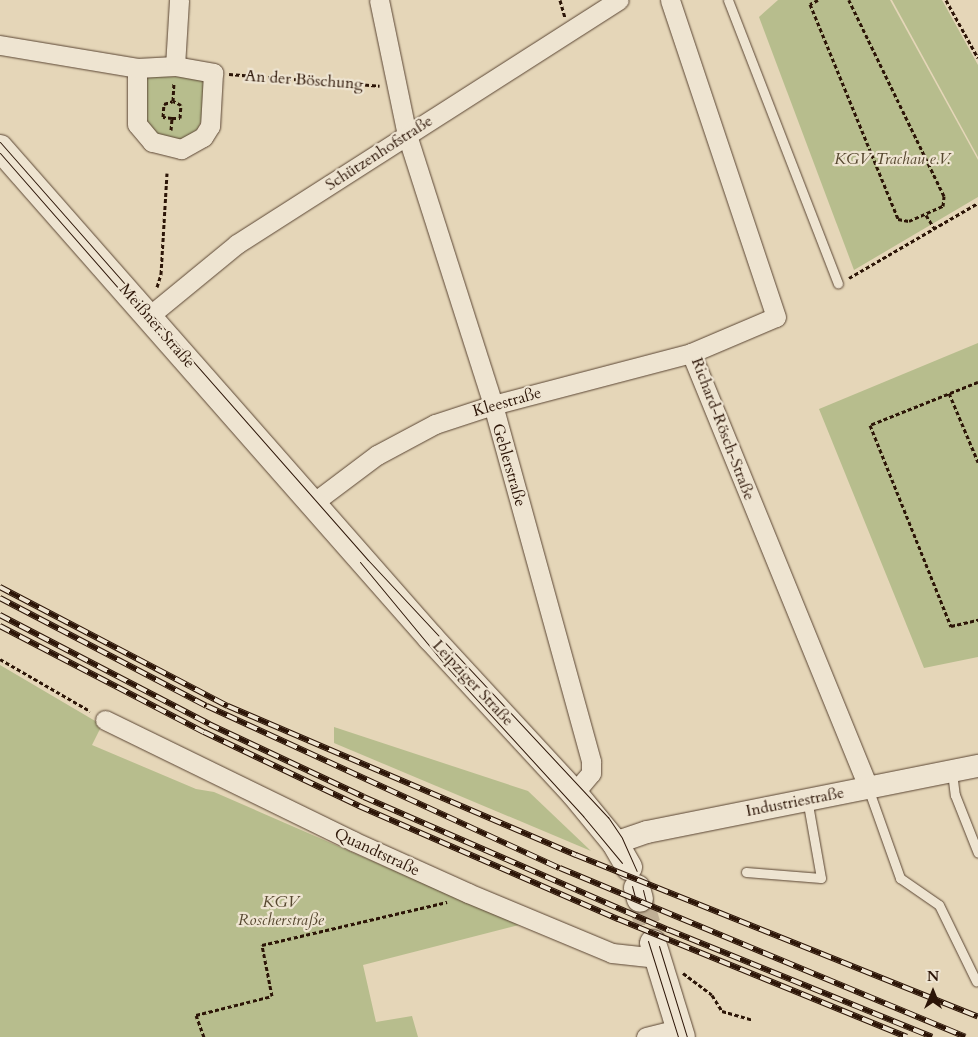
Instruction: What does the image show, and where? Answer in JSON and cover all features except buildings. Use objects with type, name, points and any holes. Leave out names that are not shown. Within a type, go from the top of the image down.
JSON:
[{"type":"main road","name":"Meißner Straße","points":[[0,148],[313,503]]},
{"type":"main road","name":"Leipziger Straße","points":[[313,503],[574,793],[615,843],[635,884]]},
{"type":"main road","points":[[658,958],[681,1033]]},
{"type":"street","points":[[175,66],[179,0]]},
{"type":"street","name":"Geblerstraße","points":[[380,0],[395,87],[407,135],[493,405],[592,762],[591,773],[574,793]]},
{"type":"street","name":"Schützenhofstraße","points":[[148,317],[237,244],[619,0]]},
{"type":"street","name":"Richard-Rösch-Straße","points":[[670,0],[776,317],[691,353],[868,787]]},
{"type":"street","points":[[0,45],[137,68],[175,66],[213,73],[210,126],[192,146],[169,149],[152,142],[137,124],[137,68]]},
{"type":"street","name":"Kleestraße","points":[[313,503],[377,455],[435,424],[493,405],[691,353]]},
{"type":"street","name":"Quandtstraße","points":[[105,720],[352,841],[468,894],[612,954],[658,958]]},
{"type":"street","name":"Industriestraße","points":[[615,843],[647,832],[978,766]]},
{"type":"street","points":[[646,1037],[681,1033]]},
{"type":"lane","points":[[728,0],[841,282]]},
{"type":"lane","points":[[952,771],[955,795],[978,853]]},
{"type":"lane","points":[[868,787],[900,878],[939,905],[976,981]]},
{"type":"lane","points":[[746,872],[821,878],[807,799]]},
{"type":"path","points":[[818,0],[810,4],[898,219],[909,221],[943,206],[944,196],[849,0]]},
{"type":"path","points":[[946,0],[978,58]]},
{"type":"path","points":[[173,101],[175,66]]},
{"type":"path","name":"An der Böschung","points":[[213,73],[395,87]]},
{"type":"path","points":[[167,101],[173,101],[181,105],[180,118],[172,118],[163,117],[167,101]]},
{"type":"path","points":[[169,149],[172,118]]},
{"type":"path","points":[[148,317],[161,274],[167,173]]},
{"type":"path","points":[[841,282],[978,203]]},
{"type":"path","points":[[926,215],[934,228]]},
{"type":"path","points":[[978,382],[870,425],[950,626],[978,620]]},
{"type":"path","points":[[949,393],[978,462]]},
{"type":"path","points":[[0,659],[105,720]]},
{"type":"path","points":[[204,1037],[196,1014],[272,996],[262,945],[458,899],[468,894]]},
{"type":"path","points":[[658,958],[672,968],[689,976],[712,995],[722,1011],[753,1020]]},
{"type":"green space","name":"KGV Trachau e.V.","points":[[778,0],[890,0],[978,160],[978,197],[854,270],[759,17]]},
{"type":"green space","points":[[892,0],[942,0],[978,65],[978,157]]},
{"type":"green space","points":[[143,75],[205,78],[206,108],[198,129],[183,139],[163,141],[149,134],[142,111]]},
{"type":"green space","points":[[978,343],[978,657],[924,668],[819,409]]},
{"type":"green space","name":"KGV Roscherstraße","points":[[0,665],[102,725],[92,745],[196,789],[214,792],[519,925],[363,965],[376,1022],[412,1016],[418,1037],[0,1037]]},
{"type":"green space","points":[[334,727],[528,791],[591,851],[334,743]]},
{"type":"tunnel","points":[[640,899],[653,943]]},
{"type":"tram line","points":[[0,142],[368,560],[608,817],[622,838],[637,871]]},
{"type":"tram line","points":[[0,153],[183,362]]},
{"type":"tram line","points":[[360,562],[447,667],[583,816],[622,863]]},
{"type":"tram line","points":[[632,886],[635,897]]},
{"type":"tram line","points":[[643,890],[646,902]]},
{"type":"tram line","points":[[648,941],[678,1037]]},
{"type":"tram line","points":[[659,946],[687,1037]]},
{"type":"railway","points":[[0,587],[228,706],[576,855],[978,1017]]},
{"type":"railway","points":[[0,598],[207,706],[560,868],[965,1037]]},
{"type":"railway","points":[[0,615],[209,724],[364,797],[669,930],[932,1037]]},
{"type":"railway","points":[[0,626],[204,732],[359,806],[618,919],[907,1037]]}]
